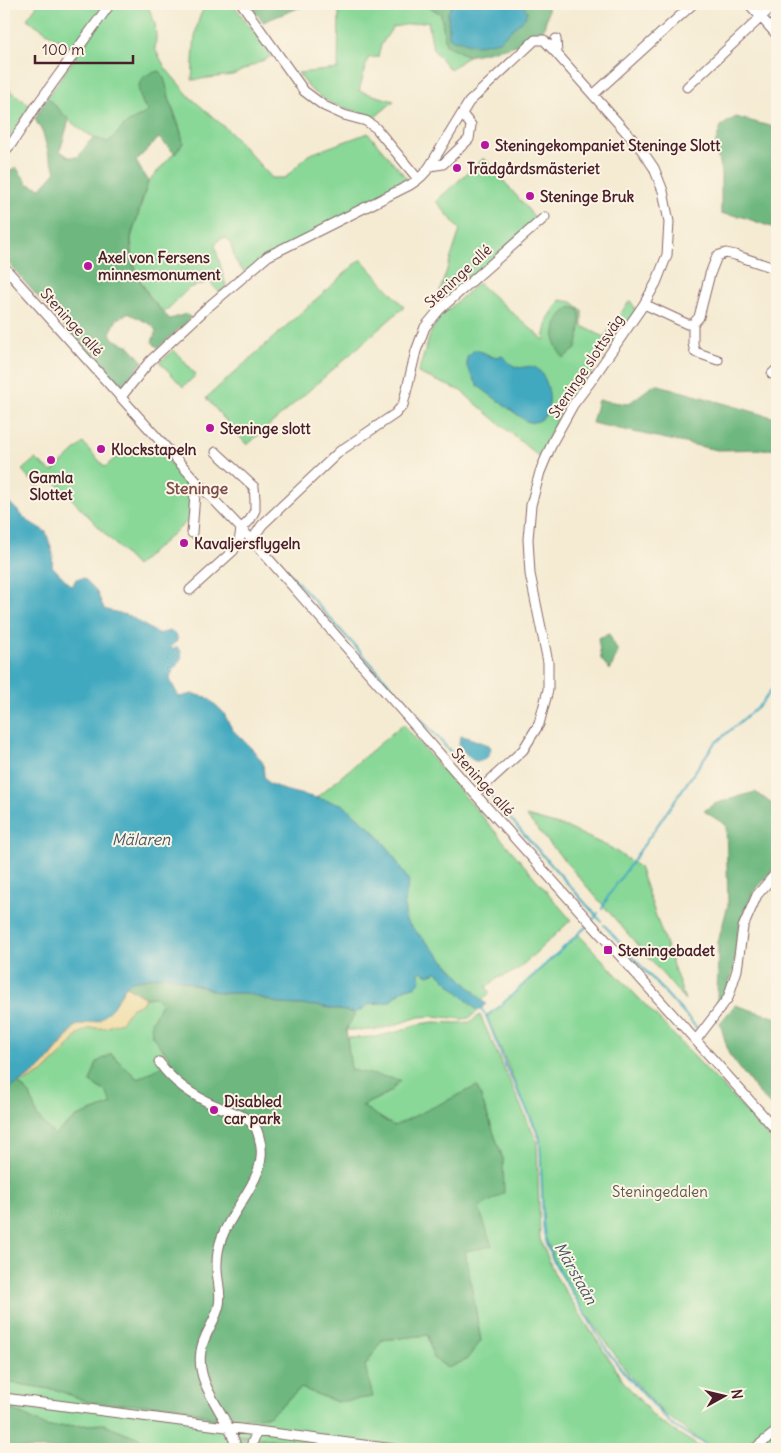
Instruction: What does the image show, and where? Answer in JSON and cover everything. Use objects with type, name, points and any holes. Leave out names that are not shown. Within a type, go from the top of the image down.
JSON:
[{"type":"street","points":[[4,152],[110,4]]},
{"type":"street","points":[[120,397],[150,361],[208,307],[268,256],[410,186],[418,179],[376,128],[366,121],[344,115],[324,106],[304,91],[242,4]]},
{"type":"street","points":[[593,95],[693,4]]},
{"type":"street","points":[[749,4],[777,35]]},
{"type":"street","points":[[687,87],[775,4]]},
{"type":"street","points":[[556,39],[557,54]]},
{"type":"street","name":"Steninge slottsväg","points":[[418,179],[425,174],[469,102],[535,40],[544,40],[641,149],[654,168],[663,191],[669,222],[667,255],[656,283],[644,304],[573,406],[540,472],[532,505],[528,548],[535,605],[548,662],[548,690],[539,724],[523,750],[475,794]]},
{"type":"street","points":[[430,166],[443,164],[469,139],[471,125],[462,114]]},
{"type":"street","name":"Steninge allé","points":[[252,540],[262,525],[340,451],[395,414],[403,405],[416,351],[425,327],[440,309],[545,217]]},
{"type":"street","points":[[644,304],[687,324],[693,324],[699,318],[710,274],[717,256],[735,255],[777,269]]},
{"type":"street","name":"Steninge allé","points":[[4,267],[196,481],[252,540],[475,794],[777,1131]]},
{"type":"street","points":[[693,324],[695,352],[718,360]]},
{"type":"street","points":[[190,590],[233,551],[240,542],[241,530],[250,520],[255,510],[254,487],[216,452]]},
{"type":"street","points":[[192,533],[196,481]]},
{"type":"street","points":[[696,1040],[728,998],[737,970],[743,927],[757,895],[777,872]]},
{"type":"street","points":[[159,1062],[177,1084],[189,1092],[243,1117],[255,1127],[261,1144],[262,1159],[256,1178],[235,1210],[221,1238],[217,1264],[220,1288],[219,1306],[201,1351],[202,1374],[211,1397],[238,1449]]},
{"type":"street","points":[[4,1398],[394,1449]]},
{"type":"street","points":[[250,1449],[258,1431]]},
{"type":"street","points":[[754,1449],[777,1431]]},
{"type":"green space","points":[[38,4],[106,4],[72,49],[27,19]]},
{"type":"green space","points":[[113,4],[147,4],[155,23],[155,49],[166,69],[190,97],[229,131],[272,178],[285,178],[308,155],[368,133],[409,181],[244,272],[235,260],[230,242],[226,238],[219,239],[215,246],[226,286],[220,293],[209,282],[189,288],[164,313],[152,300],[140,280],[133,260],[131,238],[148,182],[183,143],[168,93],[141,102],[148,111],[127,124],[108,142],[81,130],[47,97]]},
{"type":"green space","points":[[208,4],[233,4],[272,56],[233,75],[192,80],[196,29],[203,10]]},
{"type":"green space","points":[[249,4],[308,4],[263,22]]},
{"type":"green space","points":[[327,4],[424,4],[441,14],[446,45],[468,56],[450,70],[433,49],[428,21],[393,27],[381,45],[378,57],[368,58],[359,91],[394,101],[375,117],[332,104],[311,90],[298,73],[338,69],[339,11]]},
{"type":"green space","points":[[424,4],[549,4],[544,26],[538,37],[515,45],[468,56],[446,45],[441,14]]},
{"type":"green space","points":[[160,71],[166,83],[183,143],[175,154],[159,138],[136,161],[148,182],[131,236],[131,250],[136,272],[154,303],[170,319],[186,314],[191,318],[158,348],[152,342],[156,331],[152,325],[128,313],[117,319],[110,333],[113,339],[129,346],[143,362],[119,390],[4,258],[4,205],[6,203],[4,176],[16,167],[28,184],[41,188],[56,171],[49,156],[43,133],[35,119],[47,97],[69,120],[60,151],[69,157],[78,157],[89,142],[95,138],[108,142],[126,124],[148,111],[141,98],[139,86],[145,76]]},
{"type":"green space","points":[[4,85],[30,106],[4,146]]},
{"type":"green space","points":[[736,117],[777,128],[777,229],[740,216],[721,214],[721,172],[715,145],[721,126]]},
{"type":"green space","points":[[484,158],[538,221],[432,315],[460,230],[436,201]]},
{"type":"green space","points":[[361,259],[404,307],[247,445],[206,398]]},
{"type":"green space","points":[[478,283],[544,340],[548,319],[560,300],[572,302],[582,310],[582,326],[604,337],[630,300],[636,310],[584,382],[575,388],[566,400],[539,457],[461,391],[418,373],[431,332],[441,316]],"holes":[[[478,350],[515,367],[523,368],[467,367]]]},
{"type":"green space","points":[[571,307],[579,309],[579,334],[576,349],[563,358],[556,345],[555,332],[557,322],[566,310]]},
{"type":"green space","points":[[174,350],[196,375],[183,387],[160,362]]},
{"type":"green space","points":[[655,384],[772,417],[777,415],[777,449],[717,450],[592,423],[598,400],[628,404]]},
{"type":"green space","points":[[83,443],[105,467],[128,447],[157,449],[191,485],[190,519],[136,566],[49,475],[37,487],[22,470],[35,459],[52,472]]},
{"type":"green space","points":[[609,634],[618,652],[610,670],[601,659],[598,638]]},
{"type":"green space","points":[[403,724],[571,920],[516,971],[498,978],[486,987],[490,993],[482,1000],[406,921],[404,905],[408,881],[389,849],[372,829],[316,798]]},
{"type":"green space","points":[[755,792],[777,807],[777,868],[773,870],[753,893],[739,926],[734,969],[724,997],[717,1004],[718,942],[728,905],[726,825],[704,811],[714,804]]},
{"type":"green space","points":[[526,816],[566,827],[611,848],[639,867],[685,1000]]},
{"type":"green space","name":"Steningedalen","points":[[578,934],[742,1107],[777,1147],[777,1449],[714,1449],[662,1412],[629,1375],[578,1302],[557,1268],[544,1234],[540,1141],[487,1017]]},
{"type":"green space","points":[[421,971],[437,972],[478,1011],[469,1018],[463,1019],[433,1016],[419,1017],[373,1030],[346,1030],[355,1013],[370,1004],[389,1002],[406,988]]},
{"type":"green space","points":[[167,975],[220,993],[246,993],[280,1004],[319,1006],[355,1013],[346,1030],[351,1070],[400,1080],[390,1092],[362,1106],[394,1126],[477,1086],[503,1159],[504,1193],[479,1208],[492,1246],[465,1251],[481,1341],[466,1360],[448,1368],[433,1358],[428,1335],[382,1340],[365,1366],[373,1397],[337,1402],[301,1388],[269,1416],[217,1420],[180,1406],[91,1403],[57,1390],[4,1382],[4,1091],[17,1083],[30,1094],[37,1116],[54,1135],[77,1117],[112,1104],[106,1092],[90,1082],[97,1062],[111,1054],[138,1079],[162,1066],[170,1057],[152,1036],[151,1023],[161,1003],[155,997],[145,998],[126,986],[131,981]]},
{"type":"green space","points":[[156,997],[162,1003],[159,1046],[170,1057],[162,1066],[138,1079],[111,1054],[90,1082],[106,1092],[113,1104],[77,1117],[54,1135],[37,1116],[30,1094],[18,1083],[25,1082],[42,1073],[80,1033],[90,1028],[105,1028],[121,1022],[132,1008],[142,1004],[145,998]]},
{"type":"green space","points":[[735,1005],[777,1018],[777,1112],[757,1091],[729,1054],[720,1023]]},
{"type":"green space","points":[[480,1015],[537,1142],[540,1239],[555,1275],[623,1381],[657,1420],[703,1449],[345,1449],[237,1435],[214,1449],[164,1449],[104,1424],[48,1427],[4,1406],[4,1382],[57,1390],[91,1403],[180,1406],[217,1420],[268,1416],[301,1388],[337,1402],[365,1366],[382,1340],[428,1335],[434,1358],[448,1368],[466,1360],[481,1341],[465,1251],[479,1208],[503,1159],[477,1087],[394,1127],[362,1106],[390,1092],[351,1070],[347,1038],[375,1037],[401,1031],[419,1024],[434,1022],[470,1022]]},
{"type":"green space","points":[[4,1406],[48,1427],[104,1424],[164,1449],[4,1449]]},
{"type":"green space","points":[[237,1435],[345,1448],[345,1449],[214,1449]]},
{"type":"sand","points":[[126,986],[145,998],[142,1004],[132,1008],[121,1022],[105,1028],[90,1028],[80,1033],[42,1073],[25,1082],[22,1081],[43,1066],[75,1026],[100,1020],[112,1008]]},
{"type":"water","points":[[522,4],[527,11],[525,18],[499,41],[480,45],[469,44],[453,40],[449,37],[448,12],[453,5]]},
{"type":"water","points":[[478,350],[492,357],[502,356],[519,368],[528,366],[536,368],[541,373],[548,389],[549,406],[546,414],[541,419],[532,422],[526,421],[478,386],[467,367],[467,357],[473,351]]},
{"type":"water","name":"Mälaren","points":[[4,497],[28,521],[46,532],[53,554],[52,566],[72,587],[76,579],[84,578],[96,590],[104,609],[130,616],[158,634],[170,631],[177,636],[177,641],[171,647],[172,649],[178,647],[182,654],[170,680],[179,697],[192,694],[207,697],[223,712],[232,729],[263,763],[264,776],[268,783],[287,791],[342,804],[372,829],[389,849],[409,881],[404,904],[406,921],[486,1004],[478,1011],[437,972],[428,975],[421,971],[419,974],[421,980],[415,987],[405,988],[389,1002],[370,1004],[355,1013],[319,1006],[280,1004],[246,993],[220,993],[167,975],[131,981],[112,1008],[100,1020],[75,1026],[43,1066],[4,1091]]},
{"type":"water","points":[[463,736],[489,745],[491,748],[490,753],[481,761],[469,758],[459,744],[460,737]]},
{"type":"waterway","points":[[262,543],[477,781]]},
{"type":"waterway","points":[[602,909],[609,895],[714,744],[761,704],[777,682]]},
{"type":"waterway","points":[[491,797],[601,921]]},
{"type":"waterway","points":[[593,920],[598,913]]},
{"type":"waterway","points":[[498,1008],[588,925]]},
{"type":"waterway","points":[[604,925],[697,1028]]},
{"type":"waterway","name":"Märstaån","points":[[481,1008],[506,1067],[540,1137],[543,1224],[546,1244],[554,1262],[610,1355],[626,1375],[673,1426],[714,1449]]},
{"type":"waterway","points":[[486,1016],[496,1009]]},
{"type":"place","name":"Steningekompaniet Steninge Slott","points":[[485,145]]},
{"type":"place","name":"Trädgårdsmästeriet","points":[[457,168]]},
{"type":"place","name":"Steninge Bruk","points":[[530,196]]},
{"type":"place","name":"Axel von Fersens minnesmonument","points":[[88,266]]},
{"type":"place","name":"Steninge slott","points":[[210,428]]},
{"type":"place","name":"Klockstapeln","points":[[101,449]]},
{"type":"place","name":"Gamla Slottet","points":[[51,460]]},
{"type":"place","name":"Kavaljersflygeln","points":[[184,543]]},
{"type":"place","name":"Steningebadet","points":[[608,950]]},
{"type":"place","name":"Disabled car park","points":[[214,1110]]},
{"type":"district","name":"Steninge","points":[[197,488]]}]
